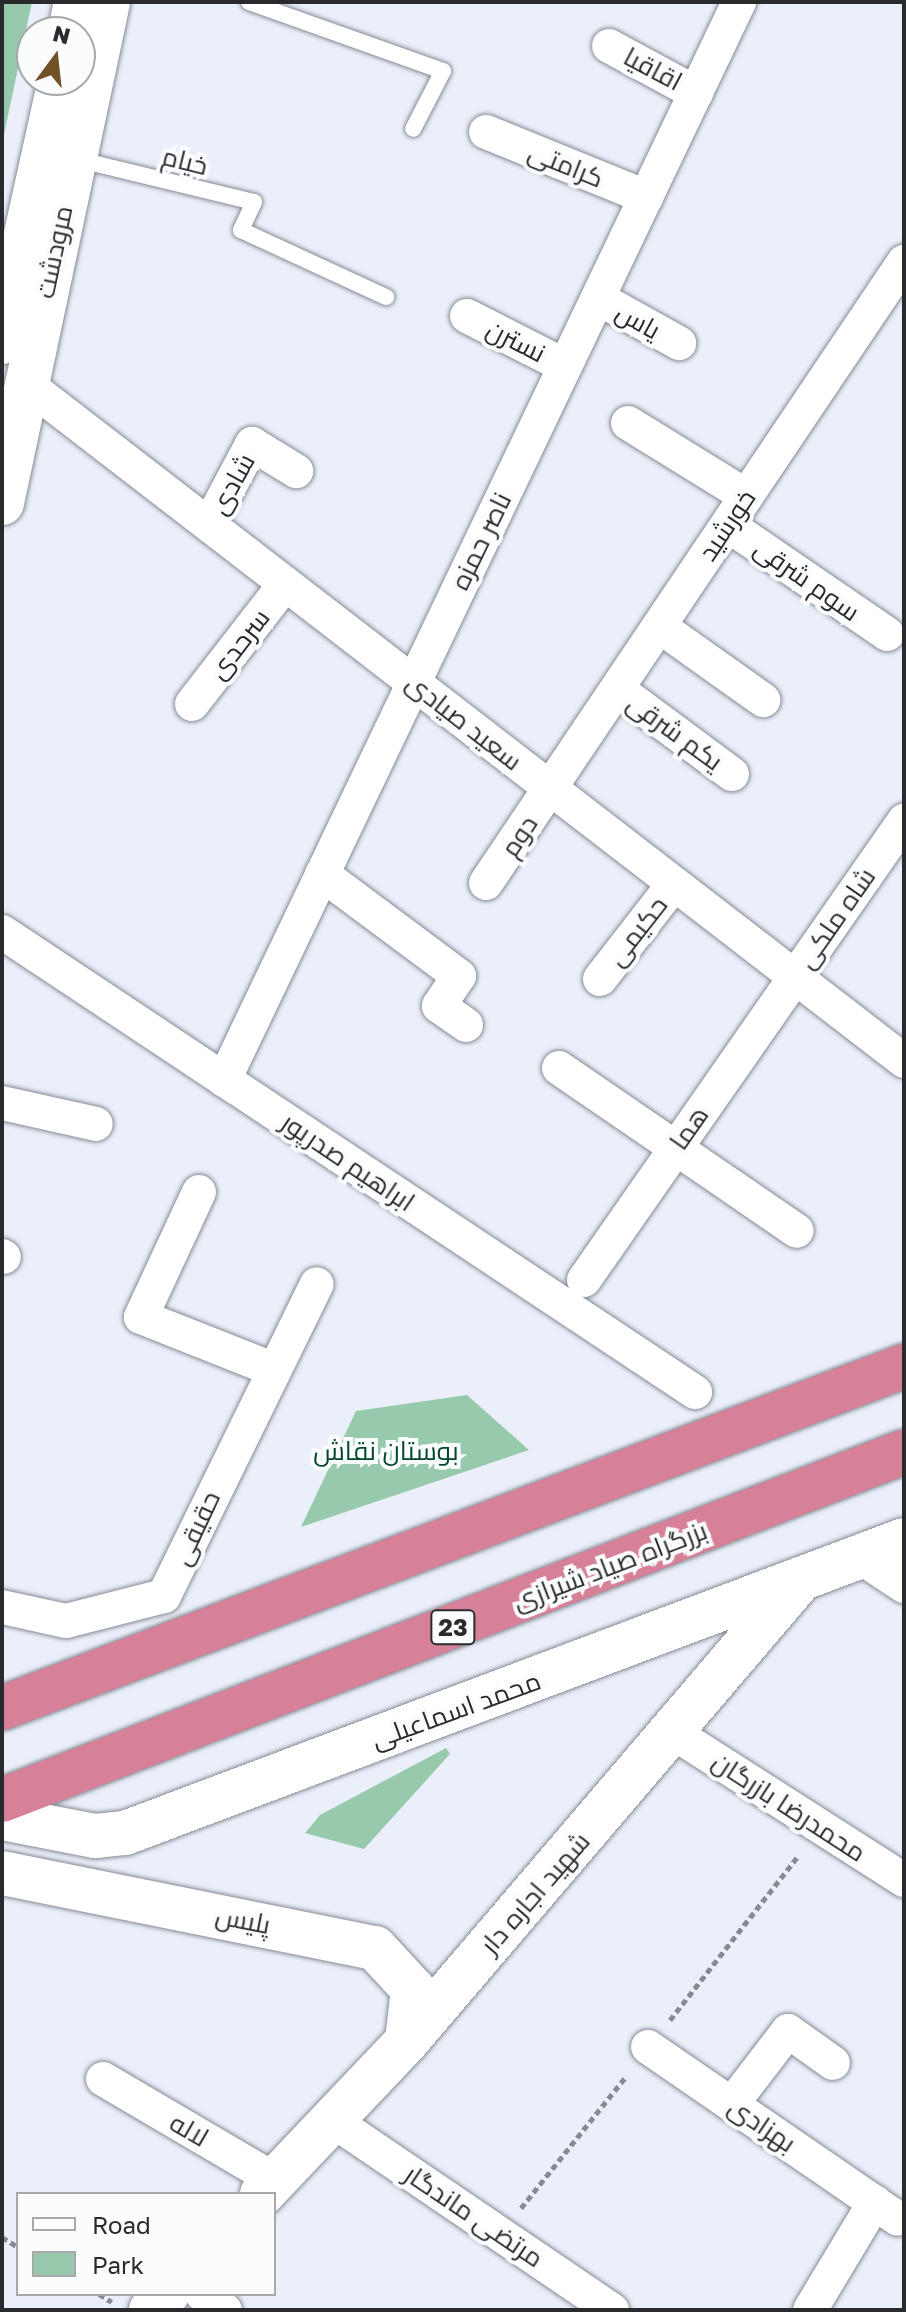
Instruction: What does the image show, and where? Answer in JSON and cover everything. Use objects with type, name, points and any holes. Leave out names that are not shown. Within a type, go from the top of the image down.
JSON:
[{"type":"highway","points":[[2,1708],[904,1366]]},
{"type":"highway","name":"بزرگراه صیاد شیرازی","points":[[2,1800],[904,1452]]},
{"type":"main road","name":"مرودشت","points":[[2,503],[13,380],[74,159],[108,2]]},
{"type":"main road","name":"مرودشت","points":[[2,342],[56,96]]},
{"type":"main road","name":"محمد اسماعیلی","points":[[2,1818],[79,1834],[141,1828],[797,1583],[904,1540]]},
{"type":"main road","name":"شهید اجاره دار","points":[[268,2187],[335,2122],[407,2041],[674,1733],[797,1583]]},
{"type":"main road","name":"پلیس","points":[[8,1874],[375,1948],[413,1989],[407,2041]]},
{"type":"street","name":"ناصر حمزه","points":[[224,1080],[739,2]]},
{"type":"street","name":"اقاقیا","points":[[609,46],[696,93]]},
{"type":"street","name":"کرامتی","points":[[486,132],[646,197]]},
{"type":"street","name":"خورشید","points":[[551,788],[904,262]]},
{"type":"street","name":"یاس","points":[[598,298],[679,343]]},
{"type":"street","name":"نسترن","points":[[467,316],[565,366]]},
{"type":"street","name":"سعید صیادی","points":[[13,380],[209,525],[904,1061]]},
{"type":"street","points":[[628,423],[746,496]]},
{"type":"street","name":"شادی","points":[[209,525],[252,444],[296,471]]},
{"type":"street","name":"سوم شرقی","points":[[728,525],[887,634]]},
{"type":"street","name":"سرحدی","points":[[192,704],[285,584]]},
{"type":"street","points":[[659,626],[763,700]]},
{"type":"street","name":"یکم شرقی","points":[[617,689],[732,774]]},
{"type":"street","name":"دوم","points":[[486,883],[551,788]]},
{"type":"street","name":"شاه ملکی","points":[[795,977],[904,821]]},
{"type":"street","points":[[322,874],[459,976],[439,1006],[466,1025]]},
{"type":"street","name":"حکیمی","points":[[600,979],[674,884]]},
{"type":"street","name":"ابراهیم صدرپور","points":[[2,932],[695,1392]]},
{"type":"street","name":"هما","points":[[584,1280],[795,977]]},
{"type":"street","points":[[559,1068],[674,1151],[797,1231]]},
{"type":"street","points":[[2,1103],[96,1124]]},
{"type":"street","points":[[199,1192],[141,1317],[270,1368]]},
{"type":"street","name":"حقیقی","points":[[2,1607],[66,1621],[164,1596],[270,1368],[317,1284]]},
{"type":"street","points":[[860,1557],[904,1586]]},
{"type":"street","name":"محمدرضا بازرگان","points":[[674,1733],[904,1880]]},
{"type":"street","points":[[732,2104],[788,2031],[833,2063]]},
{"type":"street","name":"بهزادی","points":[[648,2047],[886,2210],[810,2310]]},
{"type":"street","name":"لاله","points":[[103,2079],[268,2187]]},
{"type":"street","name":"مرتضی ماندگار","points":[[335,2122],[612,2310]]},
{"type":"street","points":[[205,2296],[225,2310]]},
{"type":"lane","points":[[249,2],[443,71],[413,129]]},
{"type":"lane","name":"خیام","points":[[74,159],[254,202],[241,230],[386,297]]},
{"type":"green space","points":[[2,2],[32,2],[29,16],[16,16],[16,78],[2,144]]},
{"type":"green space","name":"بوستان نقاش","points":[[467,1395],[529,1450],[301,1527],[356,1411]]},
{"type":"green space","points":[[446,1748],[450,1754],[364,1849],[305,1833],[320,1815]]}]
